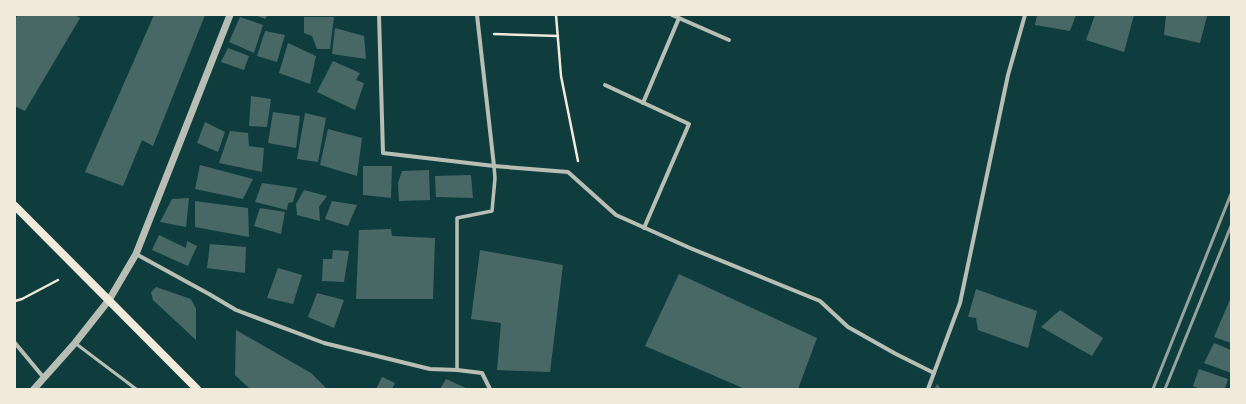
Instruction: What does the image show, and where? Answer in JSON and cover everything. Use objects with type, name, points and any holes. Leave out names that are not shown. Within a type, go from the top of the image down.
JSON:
[{"type":"main road","points":[[15,206],[197,389]]},
{"type":"street","points":[[34,389],[75,344],[109,300],[136,254],[230,15]]},
{"type":"street","points":[[379,15],[383,153],[494,166],[568,172],[616,215],[690,248],[820,301],[848,327],[934,373]]},
{"type":"street","points":[[457,370],[457,218],[492,211],[495,178],[477,15]]},
{"type":"street","points":[[672,15],[729,40]]},
{"type":"street","points":[[928,389],[960,303],[1008,75],[1024,15]]},
{"type":"street","points":[[643,103],[679,18]]},
{"type":"street","points":[[605,85],[689,124],[644,228]]},
{"type":"street","points":[[136,254],[236,310],[324,343],[430,369],[482,373],[490,389]]},
{"type":"street","points":[[15,343],[44,378]]},
{"type":"lane","points":[[75,344],[136,389]]},
{"type":"path","points":[[556,15],[561,76],[579,170],[578,181]]},
{"type":"path","points":[[479,34],[558,36]]},
{"type":"path","points":[[15,301],[22,299],[58,280]]},
{"type":"building","points":[[18,15],[75,15],[80,18],[25,111],[15,106],[15,19]]},
{"type":"building","points":[[154,15],[205,15],[153,146],[142,140],[123,186],[85,172]]},
{"type":"building","points":[[255,15],[268,15],[265,19]]},
{"type":"building","points":[[1037,15],[1076,15],[1070,31],[1035,25]]},
{"type":"building","points":[[1095,15],[1134,15],[1124,52],[1086,40]]},
{"type":"building","points":[[1166,15],[1207,16],[1200,43],[1164,35]]},
{"type":"building","points":[[240,17],[263,25],[254,53],[229,42]]},
{"type":"building","points":[[304,17],[334,17],[330,49],[317,49],[312,36],[304,33]]},
{"type":"building","points":[[335,28],[364,36],[366,59],[332,54]]},
{"type":"building","points":[[265,31],[285,35],[277,62],[257,56]]},
{"type":"building","points":[[288,43],[316,56],[310,84],[279,73]]},
{"type":"building","points":[[228,48],[249,56],[244,70],[221,62]]},
{"type":"building","points":[[333,61],[360,73],[356,80],[364,83],[355,110],[317,92]]},
{"type":"building","points":[[251,96],[271,99],[267,127],[249,126]]},
{"type":"building","points":[[273,112],[300,116],[296,148],[268,143]]},
{"type":"building","points":[[305,113],[326,118],[318,162],[297,159]]},
{"type":"building","points":[[205,122],[225,132],[218,152],[197,143]]},
{"type":"building","points":[[328,129],[362,138],[357,176],[320,165]]},
{"type":"building","points":[[230,131],[248,133],[249,146],[264,148],[262,172],[219,163]]},
{"type":"building","points":[[200,165],[253,179],[243,199],[195,189]]},
{"type":"building","points":[[363,166],[392,166],[391,198],[363,195]]},
{"type":"building","points":[[429,170],[430,200],[399,201],[398,183],[402,171]]},
{"type":"building","points":[[471,175],[473,198],[436,197],[435,176]]},
{"type":"building","points":[[262,183],[297,188],[293,202],[288,203],[287,210],[255,202]]},
{"type":"building","points":[[304,190],[327,196],[319,207],[320,221],[297,215],[296,204]]},
{"type":"building","points":[[189,198],[186,227],[160,222],[172,199]]},
{"type":"building","points":[[195,201],[248,208],[249,237],[195,227]]},
{"type":"building","points":[[332,201],[357,205],[348,226],[325,219]]},
{"type":"building","points":[[260,208],[285,212],[281,234],[254,226]]},
{"type":"building","points":[[391,229],[392,236],[435,238],[433,299],[356,299],[359,230]]},
{"type":"building","points":[[159,235],[186,248],[187,241],[197,246],[188,266],[152,250]]},
{"type":"building","points":[[210,244],[246,247],[245,273],[207,268]]},
{"type":"building","points":[[333,250],[349,251],[344,282],[322,281],[323,259],[332,259]]},
{"type":"building","points":[[480,250],[563,265],[550,372],[497,370],[501,323],[471,319]]},
{"type":"building","points":[[278,268],[302,275],[293,304],[267,298]]},
{"type":"building","points":[[679,274],[817,338],[798,389],[745,389],[645,346]]},
{"type":"building","points":[[156,287],[191,299],[196,309],[196,340],[153,300],[151,292]]},
{"type":"building","points":[[976,289],[1037,311],[1028,348],[978,330],[976,318],[968,317]]},
{"type":"building","points":[[317,293],[344,300],[334,328],[308,317]]},
{"type":"building","points":[[1231,297],[1231,343],[1214,337]]},
{"type":"building","points":[[1060,310],[1103,338],[1092,356],[1041,327]]},
{"type":"building","points":[[236,330],[311,373],[327,389],[250,389],[235,375]]},
{"type":"building","points":[[1214,343],[1231,350],[1231,373],[1204,363]]},
{"type":"building","points":[[1199,369],[1228,379],[1225,389],[1200,389],[1193,386]]},
{"type":"building","points":[[382,377],[395,383],[392,389],[376,389]]},
{"type":"building","points":[[446,379],[468,389],[440,389]]},
{"type":"building","points":[[937,384],[941,389],[934,389]]},
{"type":"railway","points":[[1153,389],[1231,194]]},
{"type":"railway","points":[[1165,389],[1231,226]]}]
